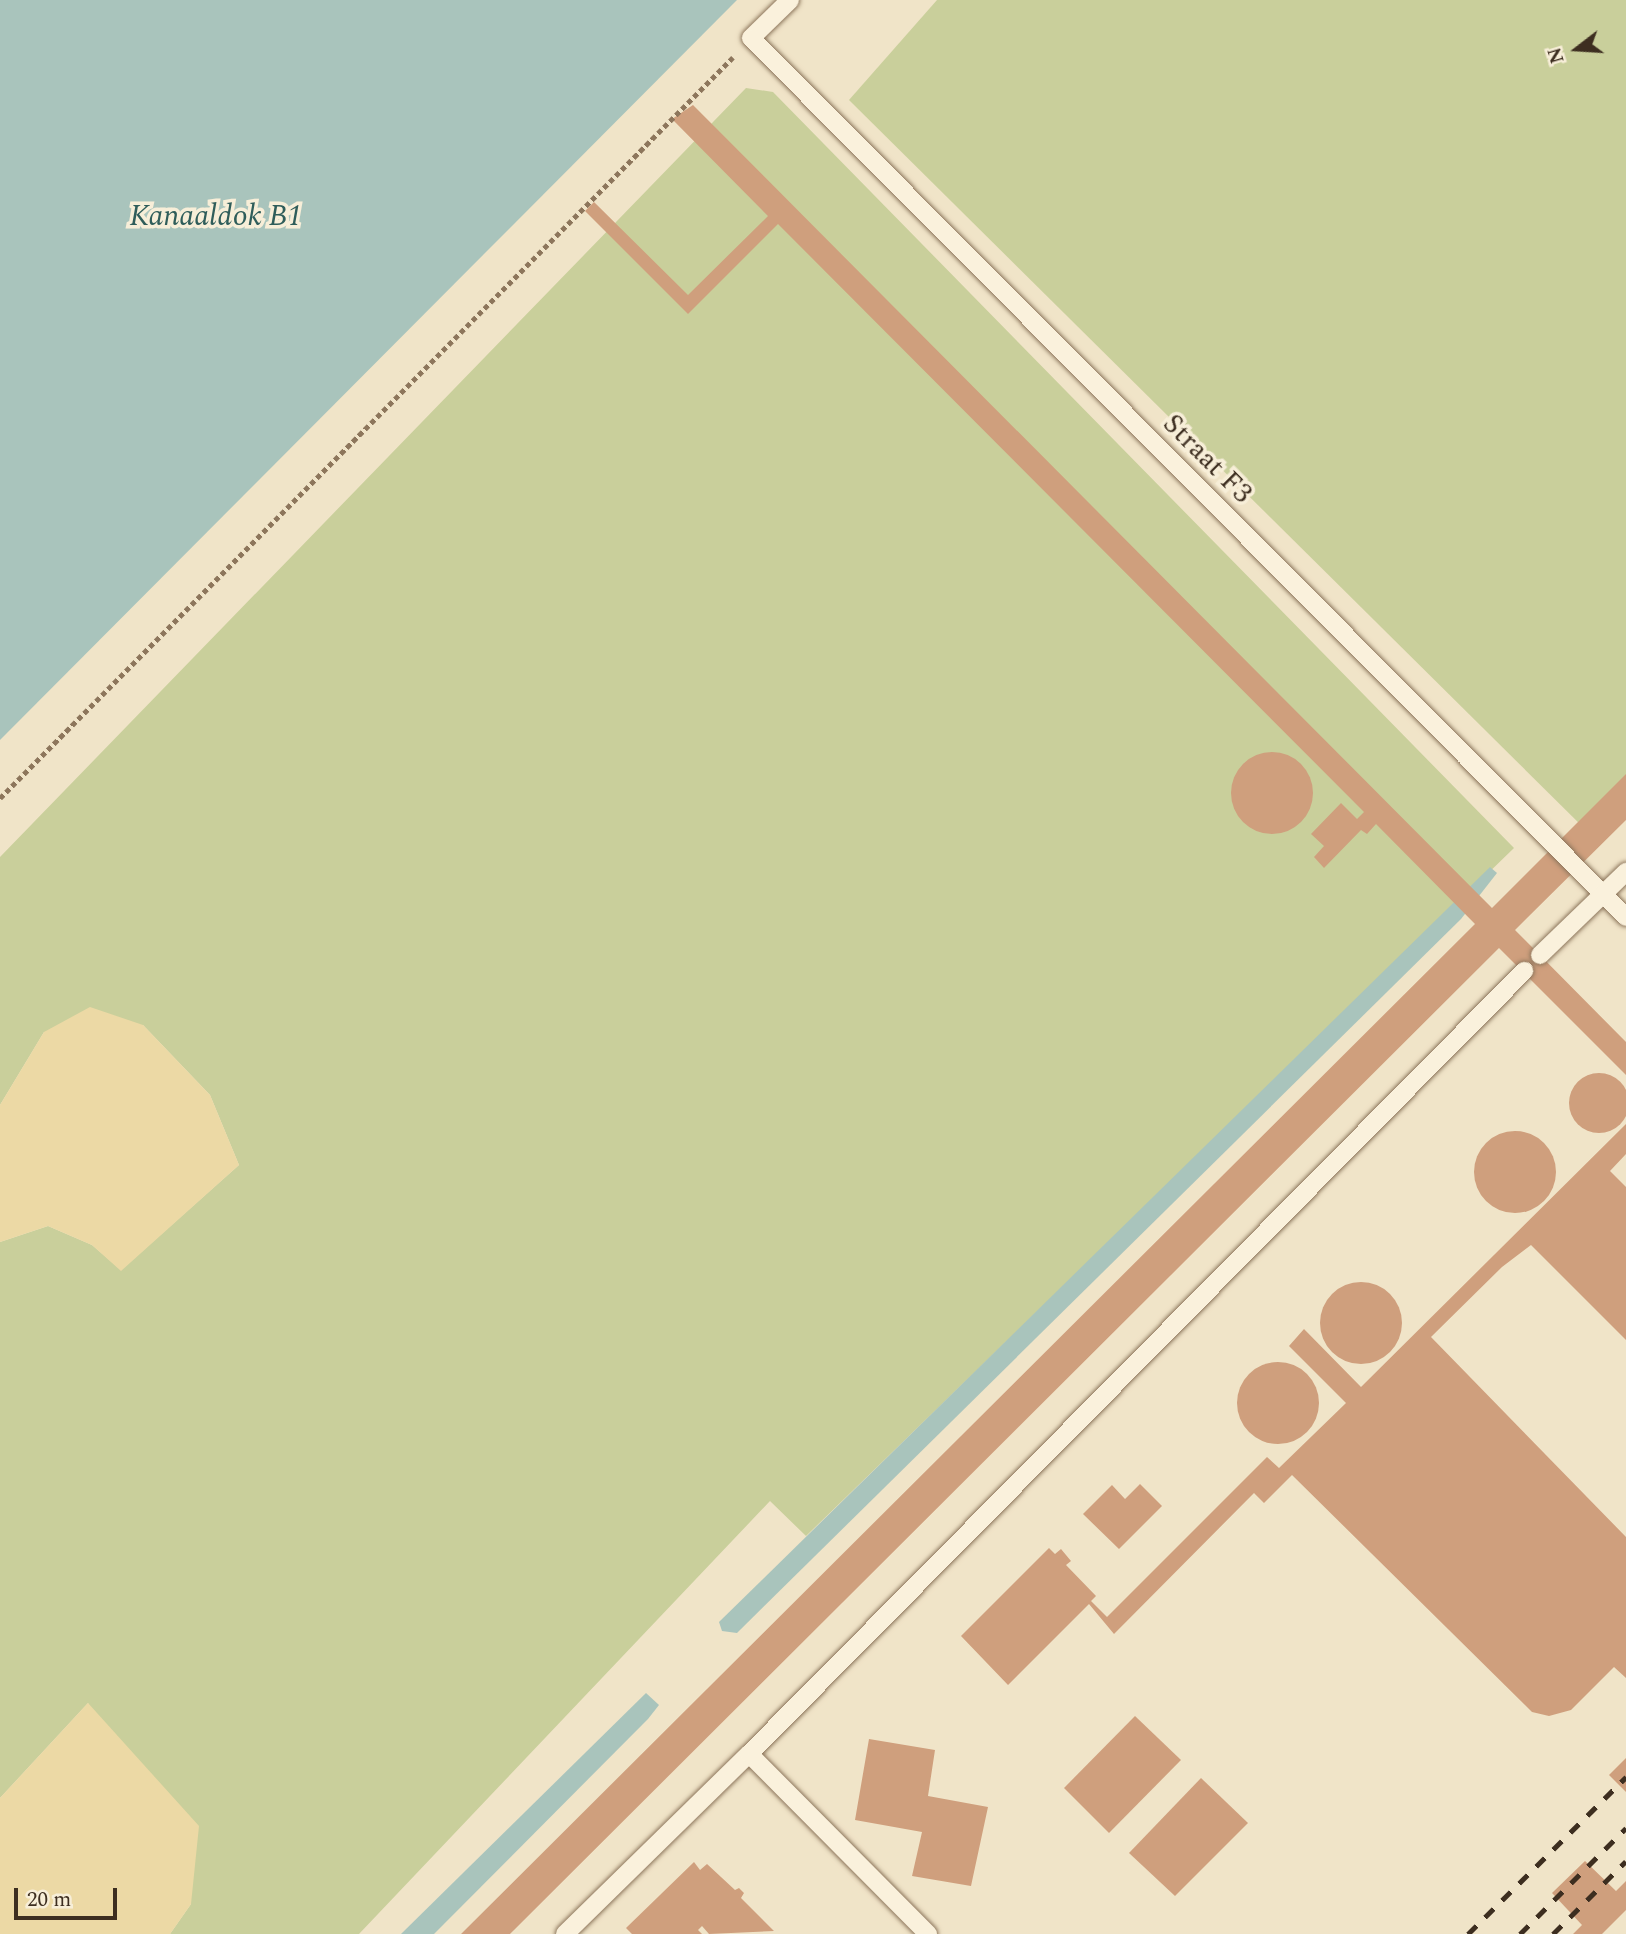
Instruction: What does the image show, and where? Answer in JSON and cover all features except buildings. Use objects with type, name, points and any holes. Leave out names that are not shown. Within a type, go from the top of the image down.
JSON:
[{"type":"lane","points":[[751,38],[790,0]]},
{"type":"lane","name":"Straat F3","points":[[751,38],[1626,917]]},
{"type":"lane","points":[[1540,955],[1626,872]]},
{"type":"lane","points":[[565,1934],[750,1754],[1524,971]]},
{"type":"lane","points":[[750,1754],[928,1934]]},
{"type":"path","points":[[0,798],[751,38]]},
{"type":"green space","points":[[937,0],[1626,0],[1626,802],[1592,836],[849,100]]},
{"type":"green space","points":[[746,88],[773,92],[1514,848],[806,1536],[770,1501],[359,1934],[170,1934],[191,1904],[88,1703],[0,1798],[0,1242],[48,1226],[92,1245],[121,1270],[239,1165],[210,1095],[143,1025],[44,1032],[0,1105],[0,857]]},
{"type":"sand","points":[[90,1007],[143,1025],[210,1095],[239,1165],[121,1271],[92,1245],[48,1226],[0,1242],[0,1105],[44,1032]]},
{"type":"sand","points":[[88,1703],[199,1826],[191,1904],[170,1934],[0,1934],[0,1798]]},
{"type":"water","name":"Kanaaldok B1","points":[[0,0],[737,0],[0,740]]},
{"type":"water","points":[[1490,867],[1497,873],[1461,919],[737,1633],[722,1631],[719,1622]]},
{"type":"water","points":[[646,1693],[659,1705],[648,1719],[434,1934],[401,1934]]},
{"type":"railway","points":[[1468,1934],[1626,1777]]},
{"type":"railway","points":[[1520,1934],[1626,1828]]},
{"type":"railway","points":[[1553,1934],[1626,1861]]}]
